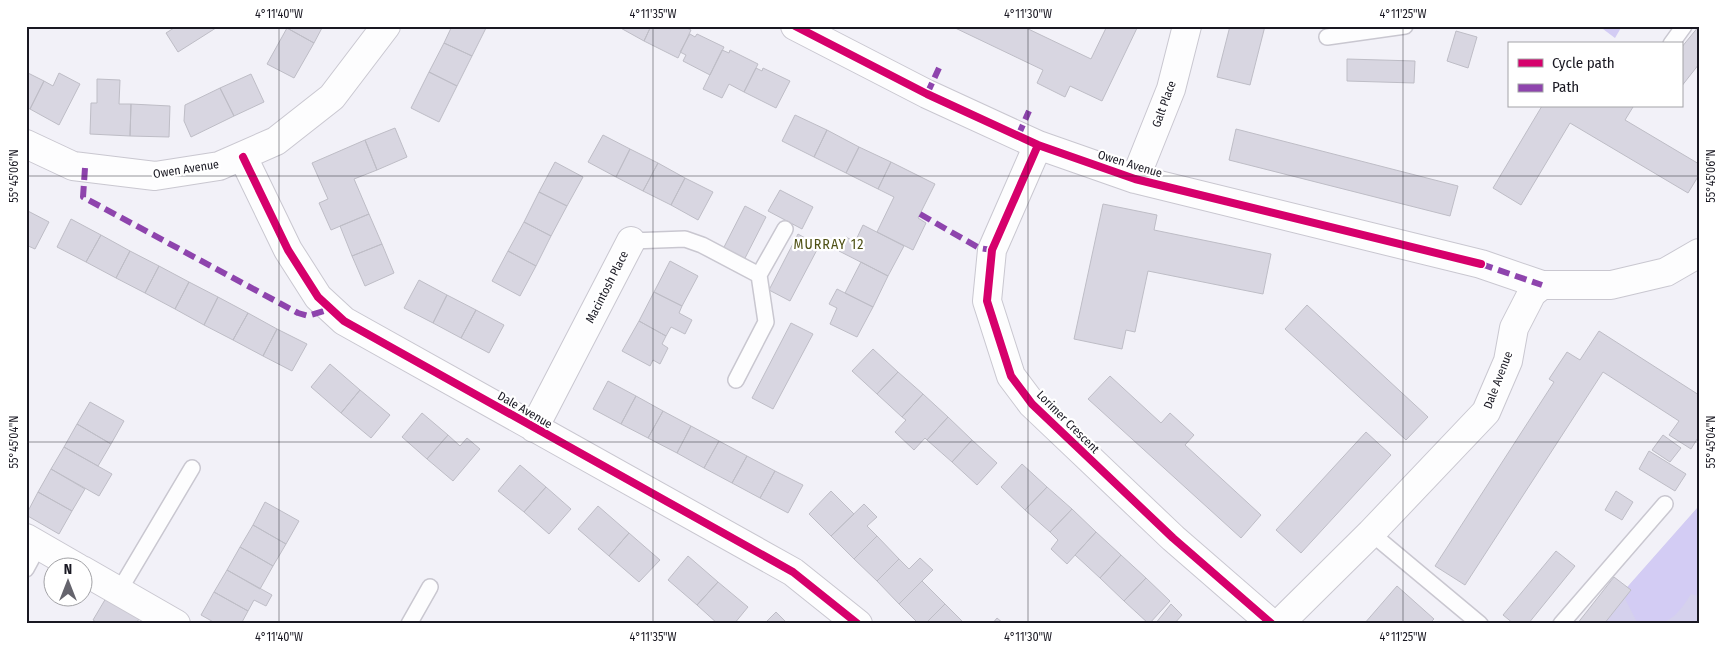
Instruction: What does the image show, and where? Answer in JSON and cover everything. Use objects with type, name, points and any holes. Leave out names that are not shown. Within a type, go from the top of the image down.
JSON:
[{"type":"street","name":"Owen Avenue","points":[[26,144],[73,166],[155,176],[219,166],[276,141],[332,97],[386,26]]},
{"type":"street","name":"Owen Avenue","points":[[794,26],[936,98],[1038,145],[1134,179],[1481,264],[1542,285]]},
{"type":"street","name":"Galt Place","points":[[1134,179],[1171,89],[1187,26]]},
{"type":"street","name":"Lorimer Crescent","points":[[1038,145],[992,250],[988,301],[1011,376],[1032,404],[1166,532],[1272,624]]},
{"type":"street","name":"Dale Avenue","points":[[243,157],[288,250],[318,297],[344,321],[793,572],[858,624]]},
{"type":"street","name":"Macintosh Place","points":[[534,428],[631,241]]},
{"type":"street","points":[[1542,285],[1611,285],[1666,272],[1699,253]]},
{"type":"street","name":"Dale Avenue","points":[[1279,624],[1371,533],[1486,412],[1508,361],[1514,328],[1526,301],[1532,292],[1542,285]]},
{"type":"street","points":[[32,542],[60,558]]},
{"type":"street","points":[[92,576],[176,624]]},
{"type":"lane","points":[[1327,37],[1405,26]]},
{"type":"lane","points":[[1672,42],[1684,26]]},
{"type":"lane","points":[[736,380],[766,322],[759,275],[785,229]]},
{"type":"lane","name":"Macintosh Place","points":[[631,241],[685,239],[702,245],[759,275]]},
{"type":"lane","points":[[119,591],[192,468]]},
{"type":"lane","points":[[1560,624],[1664,504]]},
{"type":"lane","points":[[1371,533],[1480,624]]},
{"type":"lane","points":[[26,569],[32,542]]},
{"type":"lane","points":[[409,624],[430,587]]},
{"type":"shaded area","points":[[1599,26],[1622,26],[1615,38]]},
{"type":"shaded area","points":[[1699,506],[1699,624],[1595,624]]},
{"type":"shaded area","points":[[1699,506],[1699,596],[1691,594],[1675,615],[1664,622],[1638,624],[1622,593]]},
{"type":"building","points":[[177,26],[219,26],[178,52],[166,33]]},
{"type":"building","points":[[288,26],[323,26],[314,43],[287,28]]},
{"type":"building","points":[[452,26],[487,26],[472,56],[444,43]]},
{"type":"building","points":[[617,26],[651,26],[644,41]]},
{"type":"building","points":[[651,26],[683,26],[691,30],[678,58],[644,41]]},
{"type":"building","points":[[951,26],[1022,26],[1091,59],[1107,26],[1138,26],[1102,101],[1070,86],[1065,97],[1037,83],[1043,70]]},
{"type":"building","points":[[1230,26],[1265,26],[1250,85],[1217,77]]},
{"type":"building","points":[[1699,26],[1699,64],[1682,86],[1682,47]]},
{"type":"building","points":[[287,28],[314,43],[294,78],[267,64]]},
{"type":"building","points":[[1456,31],[1477,37],[1468,68],[1447,61]]},
{"type":"building","points":[[690,34],[695,37],[697,34],[724,47],[710,75],[683,61],[686,55],[680,52]]},
{"type":"building","points":[[444,43],[472,56],[457,86],[429,72]]},
{"type":"building","points":[[722,50],[729,53],[730,50],[758,64],[744,92],[729,84],[722,98],[703,89]]},
{"type":"building","points":[[1347,59],[1415,61],[1414,83],[1347,81]]},
{"type":"building","points":[[756,68],[762,71],[763,68],[790,81],[776,108],[744,92]]},
{"type":"building","points":[[26,72],[44,81],[30,109],[26,107]]},
{"type":"building","points":[[429,72],[457,86],[439,122],[411,108]]},
{"type":"building","points":[[59,73],[80,84],[59,125],[30,109],[44,81],[53,86]]},
{"type":"building","points":[[251,74],[264,102],[234,116],[220,88]]},
{"type":"building","points":[[97,79],[120,80],[119,104],[131,104],[130,136],[90,134],[91,103],[97,103]]},
{"type":"building","points":[[220,88],[234,116],[191,137],[184,121],[185,105]]},
{"type":"building","points":[[131,104],[170,106],[169,137],[130,136]]},
{"type":"building","points":[[1541,108],[1632,108],[1625,120],[1699,164],[1699,175],[1688,193],[1570,123],[1521,205],[1493,188]]},
{"type":"building","points":[[795,115],[827,130],[814,157],[782,141]]},
{"type":"building","points":[[395,128],[407,157],[377,170],[365,140]]},
{"type":"building","points":[[1236,129],[1458,186],[1450,216],[1229,160]]},
{"type":"building","points":[[827,130],[859,147],[846,173],[814,157]]},
{"type":"building","points":[[603,135],[630,149],[616,177],[588,162]]},
{"type":"building","points":[[365,140],[377,170],[354,179],[369,214],[331,230],[319,203],[328,199],[312,163]]},
{"type":"building","points":[[859,147],[891,162],[878,189],[846,173]]},
{"type":"building","points":[[630,149],[658,163],[643,191],[616,177]]},
{"type":"building","points":[[555,162],[583,177],[567,206],[539,192]]},
{"type":"building","points":[[891,162],[935,184],[918,218],[926,223],[913,250],[877,232],[894,197],[878,189]]},
{"type":"building","points":[[658,163],[685,178],[671,205],[643,191]]},
{"type":"building","points":[[685,178],[713,192],[698,220],[671,205]]},
{"type":"building","points":[[780,190],[813,207],[802,229],[768,211]]},
{"type":"building","points":[[539,192],[567,206],[551,236],[524,222]]},
{"type":"building","points":[[1103,204],[1157,215],[1154,230],[1271,254],[1263,294],[1148,271],[1135,332],[1126,330],[1122,349],[1074,339]]},
{"type":"building","points":[[745,206],[766,217],[743,262],[722,251]]},
{"type":"building","points":[[26,210],[49,222],[35,249],[26,245]]},
{"type":"building","points":[[369,214],[382,244],[352,256],[340,226]]},
{"type":"building","points":[[71,219],[101,235],[86,262],[57,247]]},
{"type":"building","points":[[524,222],[551,236],[536,266],[508,251]]},
{"type":"building","points":[[863,225],[904,246],[888,276],[839,251],[846,237],[855,242]]},
{"type":"building","points":[[798,234],[819,246],[790,301],[769,290]]},
{"type":"building","points":[[101,235],[130,251],[116,278],[86,262]]},
{"type":"building","points":[[382,244],[394,273],[365,286],[352,256]]},
{"type":"building","points":[[130,251],[159,266],[145,293],[116,278]]},
{"type":"building","points":[[508,251],[536,266],[520,296],[492,281]]},
{"type":"building","points":[[670,261],[698,276],[682,306],[654,292]]},
{"type":"building","points":[[861,262],[888,276],[873,307],[845,293]]},
{"type":"building","points":[[159,266],[189,282],[175,309],[145,293]]},
{"type":"building","points":[[419,280],[447,295],[433,323],[404,308]]},
{"type":"building","points":[[189,282],[218,297],[204,325],[175,309]]},
{"type":"building","points":[[837,289],[873,307],[857,337],[830,324],[837,308],[829,304]]},
{"type":"building","points":[[654,292],[682,306],[679,313],[692,320],[685,334],[671,327],[666,336],[639,321]]},
{"type":"building","points":[[447,295],[476,310],[461,338],[433,323]]},
{"type":"building","points":[[218,297],[248,313],[233,340],[204,325]]},
{"type":"building","points":[[1307,305],[1428,417],[1406,440],[1285,329]]},
{"type":"building","points":[[476,310],[504,325],[489,353],[461,338]]},
{"type":"building","points":[[248,313],[277,329],[263,356],[233,340]]},
{"type":"building","points":[[639,321],[666,336],[662,344],[668,348],[660,364],[653,360],[650,366],[622,351]]},
{"type":"building","points":[[791,323],[813,334],[773,409],[752,398]]},
{"type":"building","points":[[277,329],[307,344],[292,371],[263,356]]},
{"type":"building","points":[[1599,331],[1699,395],[1699,436],[1691,449],[1669,435],[1679,421],[1603,372],[1465,585],[1435,566],[1554,382],[1549,379],[1567,352],[1580,360]]},
{"type":"building","points":[[873,349],[898,372],[877,394],[852,371]]},
{"type":"building","points":[[330,364],[360,390],[341,413],[311,387]]},
{"type":"building","points":[[898,372],[923,394],[902,417],[877,394]]},
{"type":"building","points":[[1110,376],[1161,423],[1170,413],[1194,435],[1185,445],[1261,515],[1241,538],[1088,399]]},
{"type":"building","points":[[608,381],[636,396],[621,424],[593,409]]},
{"type":"building","points":[[360,390],[390,415],[371,438],[341,413]]},
{"type":"building","points":[[923,394],[948,417],[927,440],[925,438],[914,450],[895,432],[906,420],[902,417]]},
{"type":"building","points":[[636,396],[663,411],[648,438],[621,424]]},
{"type":"building","points":[[90,402],[124,421],[111,444],[77,424]]},
{"type":"building","points":[[663,411],[691,426],[677,453],[648,438]]},
{"type":"building","points":[[422,413],[448,435],[427,459],[402,437]]},
{"type":"building","points":[[948,417],[972,440],[952,462],[927,440]]},
{"type":"building","points":[[77,424],[111,444],[98,466],[64,447]]},
{"type":"building","points":[[691,426],[719,441],[704,468],[677,453]]},
{"type":"building","points":[[1366,432],[1391,455],[1301,553],[1276,530]]},
{"type":"building","points":[[448,435],[460,446],[467,438],[480,449],[453,481],[427,459]]},
{"type":"building","points":[[1663,435],[1681,448],[1670,462],[1652,450]]},
{"type":"building","points":[[972,440],[997,463],[977,485],[952,462]]},
{"type":"building","points":[[719,441],[747,456],[732,483],[704,468]]},
{"type":"building","points":[[64,447],[112,474],[99,496],[51,469]]},
{"type":"building","points":[[1649,451],[1686,474],[1675,491],[1639,469]]},
{"type":"building","points":[[747,456],[775,471],[760,498],[732,483]]},
{"type":"building","points":[[1022,464],[1047,487],[1025,510],[1001,487]]},
{"type":"building","points":[[520,465],[546,487],[524,512],[498,491]]},
{"type":"building","points":[[51,469],[85,489],[72,511],[38,492]]},
{"type":"building","points":[[775,471],[803,485],[788,513],[760,498]]},
{"type":"building","points":[[546,487],[571,509],[549,534],[524,512]]},
{"type":"building","points":[[1047,487],[1072,509],[1050,532],[1025,510]]},
{"type":"building","points":[[831,491],[854,514],[831,536],[809,514]]},
{"type":"building","points":[[1616,491],[1633,502],[1622,520],[1605,510]]},
{"type":"building","points":[[38,492],[72,511],[59,534],[26,515]]},
{"type":"building","points":[[265,502],[299,521],[286,544],[253,525]]},
{"type":"building","points":[[864,504],[877,517],[867,526],[877,536],[854,559],[831,536]]},
{"type":"building","points":[[598,506],[629,533],[609,556],[578,529]]},
{"type":"building","points":[[1072,509],[1096,532],[1067,564],[1051,549],[1058,540],[1050,532]]},
{"type":"building","points":[[253,525],[286,544],[273,566],[240,547]]},
{"type":"building","points":[[1096,532],[1121,555],[1100,578],[1075,555]]},
{"type":"building","points":[[629,533],[660,560],[639,582],[609,556]]},
{"type":"building","points":[[877,536],[899,559],[877,581],[854,559]]},
{"type":"building","points":[[240,547],[273,566],[260,589],[227,570]]},
{"type":"building","points":[[1556,551],[1575,566],[1528,624],[1514,624],[1503,615]]},
{"type":"building","points":[[1121,555],[1146,578],[1124,601],[1100,578]]},
{"type":"building","points":[[688,556],[718,582],[697,605],[668,580]]},
{"type":"building","points":[[920,558],[933,570],[899,604],[877,581],[899,559],[909,569]]},
{"type":"building","points":[[227,570],[272,595],[266,606],[254,600],[248,611],[214,592]]},
{"type":"building","points":[[1614,577],[1631,590],[1604,624],[1577,624]]},
{"type":"building","points":[[1146,578],[1170,601],[1149,624],[1124,601]]},
{"type":"building","points":[[922,581],[945,604],[925,624],[919,624],[899,604]]},
{"type":"building","points":[[718,582],[748,607],[734,624],[718,624],[697,605]]},
{"type":"building","points":[[1397,586],[1434,619],[1429,624],[1364,624]]},
{"type":"building","points":[[214,592],[248,611],[241,624],[217,624],[201,615]]},
{"type":"building","points":[[106,598],[140,617],[136,624],[99,624],[93,620]]},
{"type":"building","points":[[945,604],[965,624],[925,624]]},
{"type":"building","points":[[1171,604],[1182,615],[1174,624],[1155,624]]},
{"type":"building","points":[[776,612],[788,624],[764,624]]},
{"type":"building","points":[[997,618],[1004,624],[992,624]]},
{"type":"marked path","points":[[927,94],[939,68]]},
{"type":"marked path","points":[[1018,136],[1029,111]]},
{"type":"marked path","points":[[85,168],[83,197],[298,313],[308,316],[330,309]]},
{"type":"marked path","points":[[920,214],[979,248],[992,250]]},
{"type":"marked path","points":[[1481,264],[1542,285]]},
{"type":"cycle path","points":[[795,26],[927,94],[1038,145],[1135,179],[1481,264]]},
{"type":"cycle path","points":[[1038,145],[992,250],[987,301],[1011,376],[1032,404],[1173,538],[1272,624]]},
{"type":"cycle path","points":[[243,157],[288,250],[318,297],[344,321],[793,572],[858,624]]},
{"type":"district","name":"MURRAY 12","points":[[829,244]]}]
